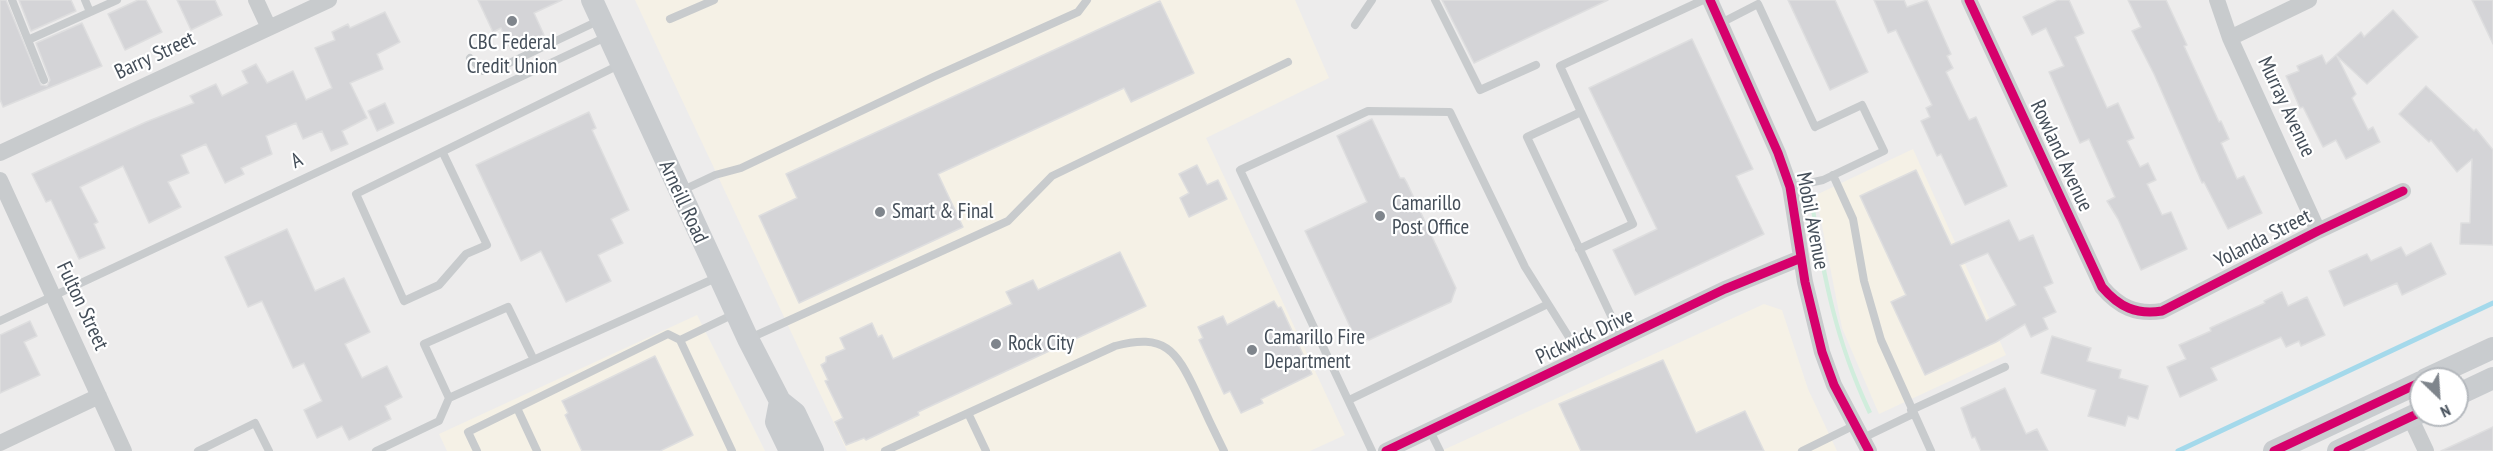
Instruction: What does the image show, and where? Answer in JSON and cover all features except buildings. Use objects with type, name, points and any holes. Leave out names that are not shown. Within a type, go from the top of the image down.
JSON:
[{"type":"main road","name":"Arneill Road","points":[[601,18],[619,65],[747,339],[780,401],[795,413],[813,451]]},
{"type":"main road","points":[[2453,367],[2493,348]]},
{"type":"main road","points":[[2469,389],[2493,378]]},
{"type":"main road","points":[[2274,451],[2409,388]]},
{"type":"main road","name":"Arneill Road","points":[[780,401],[776,422],[790,451]]},
{"type":"main road","points":[[2338,451],[2409,417]]},
{"type":"street","points":[[256,0],[269,28]]},
{"type":"street","name":"Barry Street","points":[[0,153],[329,0]]},
{"type":"street","name":"Mobil Avenue","points":[[1710,0],[1778,153],[1790,187],[1822,352],[1834,386],[1862,438]]},
{"type":"street","name":"Rowland Avenue","points":[[1968,0],[2102,287],[2113,300],[2138,312]]},
{"type":"street","name":"Murray Avenue","points":[[2217,0],[2230,38],[2318,231]]},
{"type":"street","points":[[2230,38],[2309,0]]},
{"type":"street","name":"Fulton Street","points":[[0,180],[124,451]]},
{"type":"street","name":"Yolanda Street","points":[[2138,312],[2162,311],[2318,231],[2403,191]]},
{"type":"street","name":"Pickwick Drive","points":[[1386,451],[1405,447],[1430,431],[1725,289],[1802,258]]},
{"type":"street","points":[[0,443],[99,396]]},
{"type":"street","points":[[2420,427],[2426,451]]},
{"type":"lane","points":[[12,0],[44,80]]},
{"type":"lane","points":[[85,0],[90,12]]},
{"type":"lane","points":[[28,40],[117,0]]},
{"type":"lane","points":[[670,19],[714,0]]},
{"type":"lane","points":[[678,192],[715,175],[741,168],[941,73],[1002,48],[1078,12],[1087,0]]},
{"type":"lane","points":[[1355,25],[1372,0]]},
{"type":"lane","points":[[1435,0],[1480,90],[1536,65]]},
{"type":"lane","points":[[1579,249],[1633,224],[1560,66],[1703,0]]},
{"type":"lane","points":[[1721,23],[1758,4],[1815,127],[1862,105],[1884,151],[1833,175],[1790,187]]},
{"type":"lane","points":[[470,58],[483,71],[503,66],[601,18]]},
{"type":"lane","name":"A","points":[[0,321],[52,297],[601,18]]},
{"type":"lane","points":[[747,339],[1008,221],[1052,176],[1288,62]]},
{"type":"lane","points":[[443,153],[488,245],[466,254],[439,285],[404,301],[356,194],[619,65]]},
{"type":"lane","points":[[1372,451],[1240,170],[1368,111],[1449,112],[1526,267],[1582,358]]},
{"type":"lane","points":[[1581,112],[1527,137],[1622,340]]},
{"type":"lane","points":[[1833,175],[1853,219],[1864,281],[1878,329],[1930,451]]},
{"type":"lane","points":[[376,451],[439,421],[449,398],[533,358],[718,277]]},
{"type":"lane","points":[[1349,400],[1548,304]]},
{"type":"lane","points":[[449,398],[424,344],[508,307],[533,358]]},
{"type":"lane","points":[[680,340],[735,313]]},
{"type":"lane","points":[[477,451],[468,432],[668,334],[680,340],[732,451]]},
{"type":"lane","points":[[885,451],[1114,346],[1149,342],[1170,350],[1180,359],[1224,451]]},
{"type":"lane","points":[[1802,451],[1862,438],[2005,367]]},
{"type":"lane","points":[[517,408],[537,451]]},
{"type":"lane","points":[[968,413],[987,451]]},
{"type":"lane","points":[[198,451],[255,423],[268,451]]},
{"type":"lane","points":[[1430,431],[1440,451]]},
{"type":"shaded area","points":[[635,0],[1295,0],[1329,78],[1206,138],[1345,435],[1310,451],[847,451]]},
{"type":"shaded area","points":[[1913,149],[2006,355],[1879,414],[1842,328],[1816,195]]},
{"type":"shaded area","points":[[1764,304],[1782,310],[1808,389],[1837,451],[1441,451]]},
{"type":"shaded area","points":[[697,315],[765,451],[447,451],[439,434]]},
{"type":"green space","points":[[1810,204],[1814,204],[1829,285],[1842,334],[1872,412],[1868,414],[1846,361],[1831,311]]},
{"type":"waterway","points":[[2178,451],[2493,303]]},
{"type":"cycle path","points":[[1710,0],[1778,153],[1790,187],[1805,282],[1822,352],[1834,385],[1869,451]]},
{"type":"cycle path","points":[[1969,0],[2102,287],[2115,300],[2129,308],[2144,312],[2162,311],[2318,231],[2403,191]]},
{"type":"cycle path","points":[[1386,451],[1725,289],[1801,258]]},
{"type":"cycle path","points":[[2274,451],[2409,388]]},
{"type":"cycle path","points":[[2338,451],[2409,418]]},
{"type":"place","name":"CBC Federal Credit Union","points":[[512,21]]},
{"type":"place","name":"Smart & Final","points":[[880,212]]},
{"type":"place","name":"Camarillo Post Office","points":[[1380,216]]},
{"type":"place","name":"Rock City","points":[[996,344]]},
{"type":"place","name":"Camarillo Fire Department","points":[[1252,350]]}]
